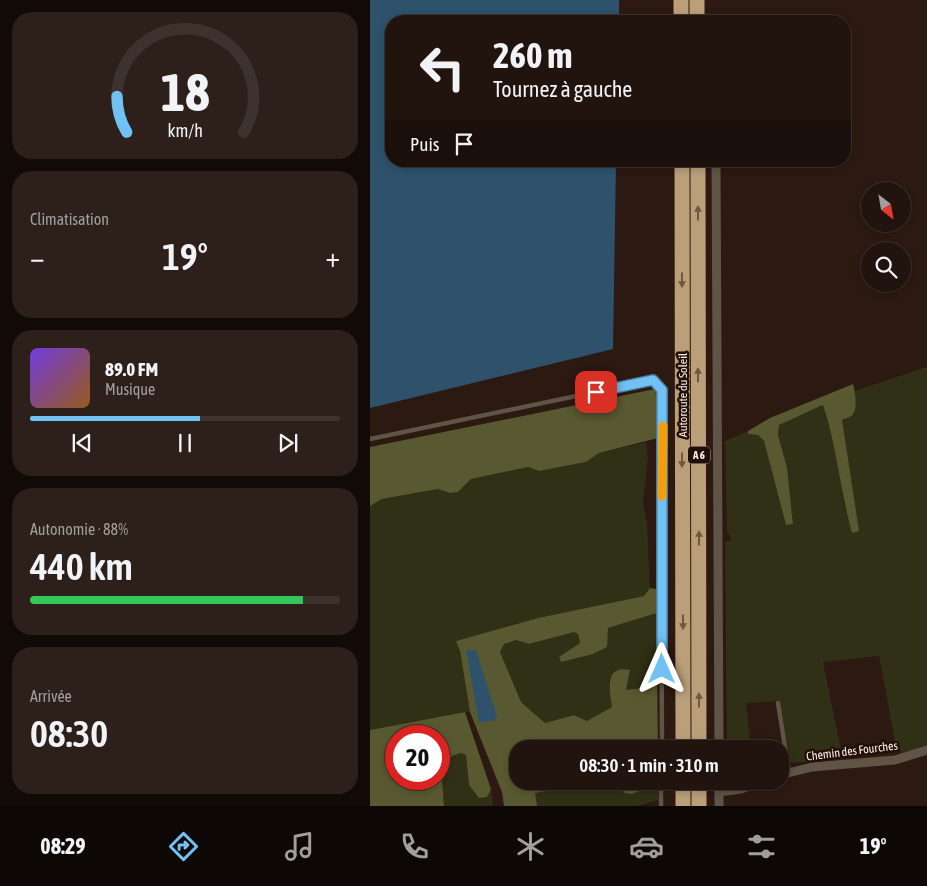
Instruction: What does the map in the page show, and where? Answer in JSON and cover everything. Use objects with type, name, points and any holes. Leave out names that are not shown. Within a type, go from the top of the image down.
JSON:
[{"type":"highway","points":[[681,0],[681,15]]},
{"type":"highway","points":[[697,0],[697,15]]},
{"type":"highway","name":"Autoroute du Soleil","points":[[682,167],[683,740]]},
{"type":"highway","name":"Autoroute du Soleil","points":[[698,167],[699,740]]},
{"type":"highway","points":[[683,790],[683,806]]},
{"type":"highway","points":[[699,790],[699,806]]},
{"type":"street","points":[[716,167],[719,740]]},
{"type":"street","name":"Chemin des Fourches","points":[[789,773],[812,767],[895,760],[927,750]]},
{"type":"street","points":[[719,806],[723,792],[730,790]]},
{"type":"lane","points":[[370,439],[653,380],[662,390],[663,411],[661,465],[662,740]]},
{"type":"lane","points":[[778,703],[781,740]]},
{"type":"lane","points":[[661,790],[661,806]]},
{"type":"green space","points":[[927,367],[927,747],[903,754],[895,742],[879,656],[823,662],[843,759],[791,763],[789,740],[787,740],[779,701],[746,703],[750,740],[727,740],[725,542],[732,540],[727,531],[725,441],[748,431],[748,434],[758,435],[764,441],[786,525],[793,524],[787,467],[778,435],[779,424],[824,405],[837,456],[844,504],[852,532],[842,419],[852,415],[854,412],[856,406],[855,391]]},
{"type":"green space","points":[[853,384],[856,399],[855,411],[851,416],[842,420],[859,531],[852,533],[832,436],[823,405],[779,425],[778,435],[787,467],[793,524],[786,525],[764,441],[758,435],[748,434],[748,431],[770,418]]},
{"type":"green space","points":[[655,389],[658,406],[658,438],[599,453],[586,462],[539,471],[528,467],[471,479],[458,492],[450,493],[438,489],[382,499],[370,506],[370,447]]},
{"type":"green space","points":[[646,442],[648,458],[643,503],[647,522],[650,588],[644,596],[538,618],[456,641],[460,651],[470,712],[396,725],[385,725],[385,727],[370,730],[370,506],[382,499],[438,489],[450,493],[458,492],[471,479],[528,467],[539,471],[586,462],[599,453]]},
{"type":"green space","points":[[650,588],[656,589],[657,613],[608,628],[607,647],[593,654],[561,662],[559,657],[580,643],[578,634],[574,632],[529,644],[516,640],[504,644],[500,652],[521,702],[545,723],[574,715],[587,721],[612,707],[610,681],[616,671],[621,669],[630,670],[626,690],[644,688],[651,675],[657,673],[658,740],[509,740],[509,790],[552,790],[535,793],[537,806],[504,806],[502,792],[470,712],[460,651],[456,641],[538,618],[644,596]]},
{"type":"green space","points":[[657,613],[657,673],[651,675],[644,688],[626,691],[609,680],[612,707],[587,721],[573,715],[545,723],[521,702],[500,652],[504,644],[516,640],[529,644],[574,632],[578,634],[580,643],[559,657],[608,628]]},
{"type":"green space","points":[[465,712],[491,789],[487,797],[479,798],[469,785],[466,755],[461,753],[452,756],[450,760],[450,725],[396,725]]},
{"type":"green space","points":[[385,727],[385,790],[443,790],[444,806],[370,806],[370,730]]},
{"type":"green space","points":[[461,753],[466,755],[469,785],[487,797],[491,789],[493,806],[444,806],[443,790],[450,790],[450,760],[452,756]]},
{"type":"green space","points":[[551,790],[623,790],[624,793],[632,794],[642,790],[658,790],[658,800],[638,806],[537,806],[534,793]]},
{"type":"green space","points":[[623,790],[642,790],[632,794],[624,793]]},
{"type":"water","points":[[370,0],[619,0],[619,15],[385,15],[385,167],[616,167],[613,349],[370,408]]},
{"type":"water","points":[[466,650],[476,650],[497,717],[493,721],[479,722]]},
{"type":"slow traffic","points":[[662,496],[663,426]]},
{"type":"route","points":[[596,392],[653,380],[662,390],[662,669]]}]
